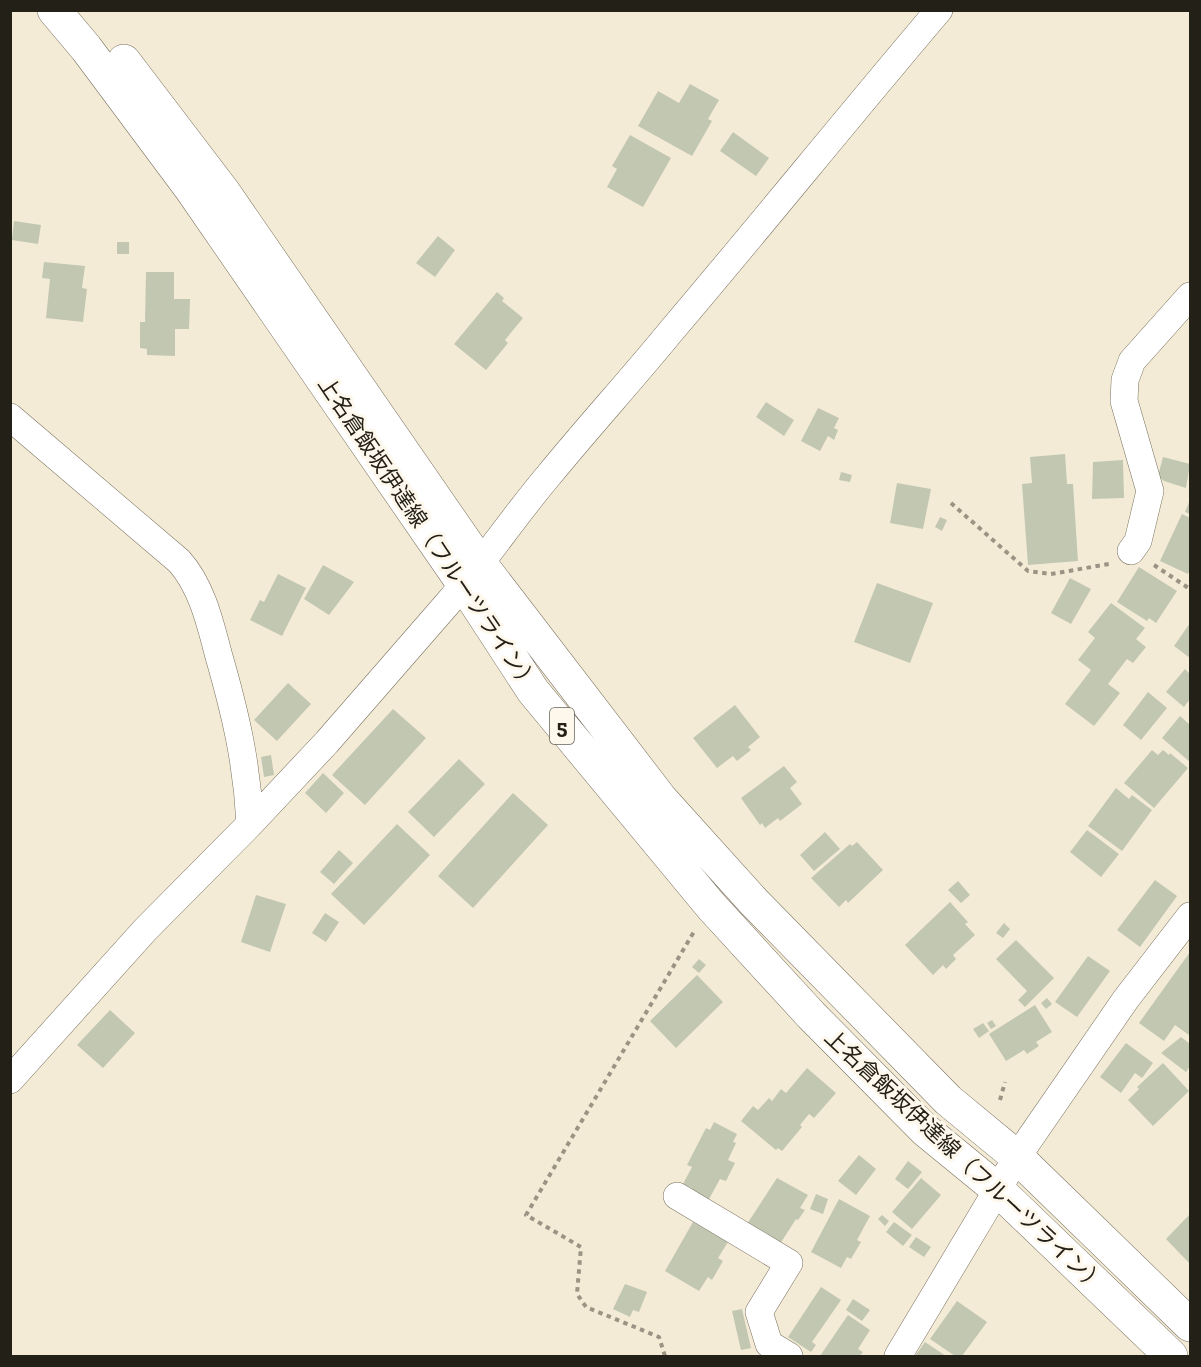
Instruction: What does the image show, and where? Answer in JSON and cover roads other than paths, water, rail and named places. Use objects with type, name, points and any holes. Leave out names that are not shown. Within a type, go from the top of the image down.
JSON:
[{"type":"main road","name":"上名倉飯坂伊達線（フルーツライン）","points":[[54,10],[86,48],[191,189],[472,574],[661,799],[746,893],[948,1100],[1017,1157],[1191,1325]]},
{"type":"main road","name":"上名倉飯坂伊達線（フルーツライン）","points":[[84,10],[223,191],[472,574],[533,691],[711,906],[811,1016],[925,1130],[997,1190],[1171,1356]]},
{"type":"street","points":[[10,1080],[145,930],[327,742],[472,574],[512,519],[549,474],[673,330],[939,10]]},
{"type":"street","points":[[1131,551],[1138,541],[1150,491],[1124,401],[1125,380],[1132,361],[1191,296]]},
{"type":"street","points":[[10,417],[179,561],[191,574],[211,627],[239,731],[248,781],[250,824]]},
{"type":"street","points":[[898,1356],[1017,1157],[1126,999],[1191,916]]},
{"type":"street","points":[[677,1197],[789,1263],[759,1312],[769,1344],[789,1356]]}]
